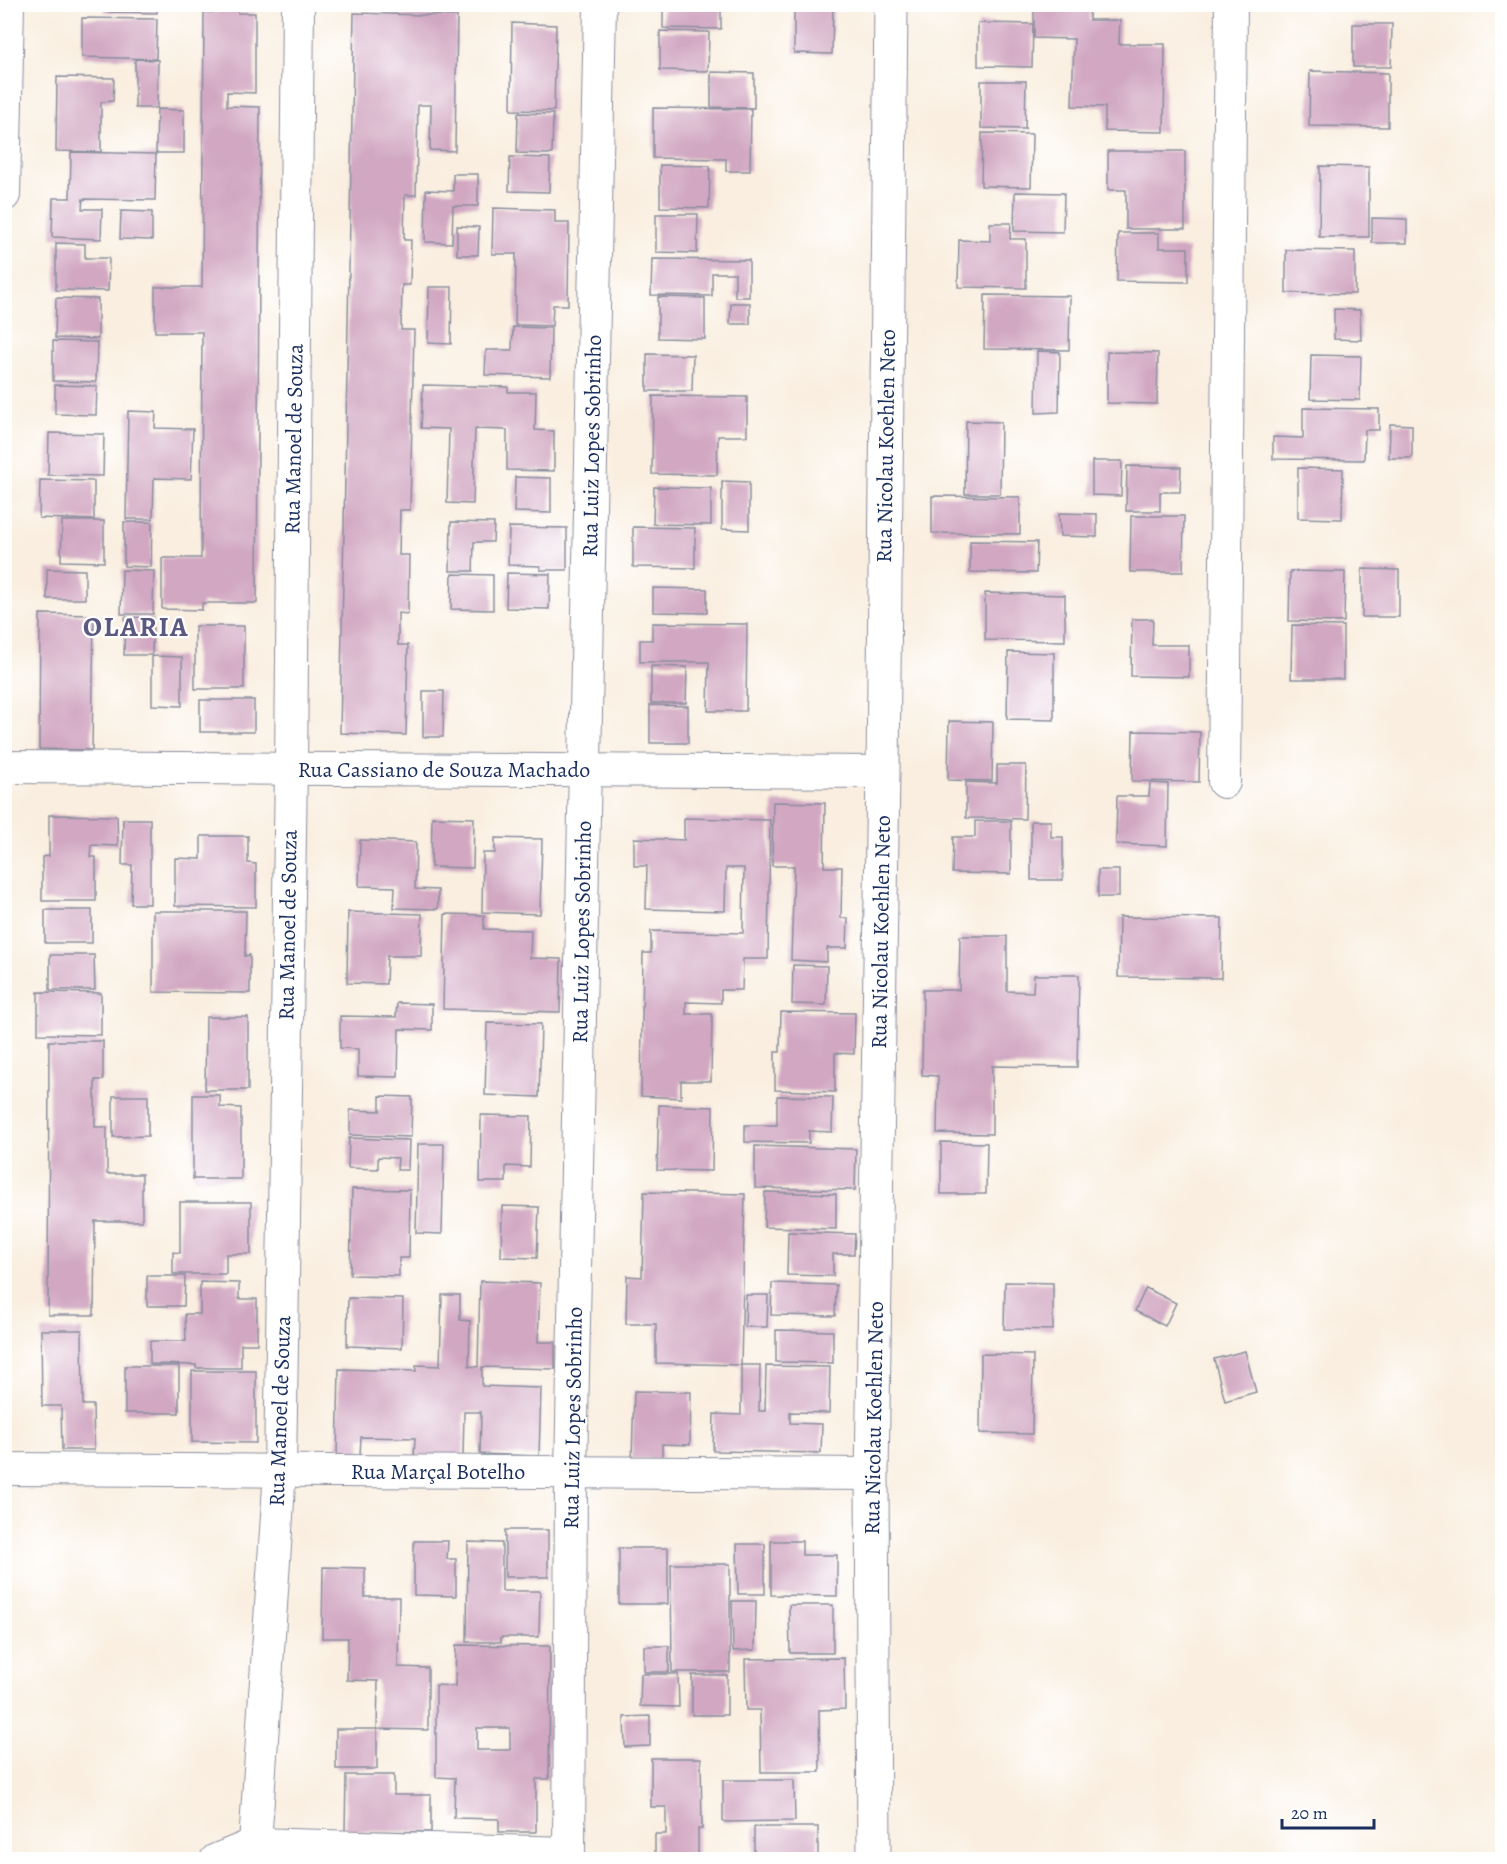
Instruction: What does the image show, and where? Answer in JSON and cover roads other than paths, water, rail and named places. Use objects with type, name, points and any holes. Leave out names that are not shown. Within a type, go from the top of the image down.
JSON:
[{"type":"main road","name":"Rua Nicolau Koehlen Neto","points":[[874,1860],[872,1474],[883,772],[891,4]]},
{"type":"street","points":[[4,195],[8,4]]},
{"type":"street","name":"Rua Manoel de Souza","points":[[233,1852],[280,1471],[291,769],[298,4]]},
{"type":"street","name":"Rua Luiz Lopes Sobrinho","points":[[569,1856],[572,1473],[600,4]]},
{"type":"street","points":[[1224,782],[1232,4]]},
{"type":"street","name":"Rua Cassiano de Souza Machado","points":[[4,767],[883,772]]},
{"type":"street","name":"Rua Marçal Botelho","points":[[4,1469],[872,1474]]},
{"type":"street","points":[[233,1852],[569,1856]]},
{"type":"district","name":"OLARIA","points":[[136,627]]}]
